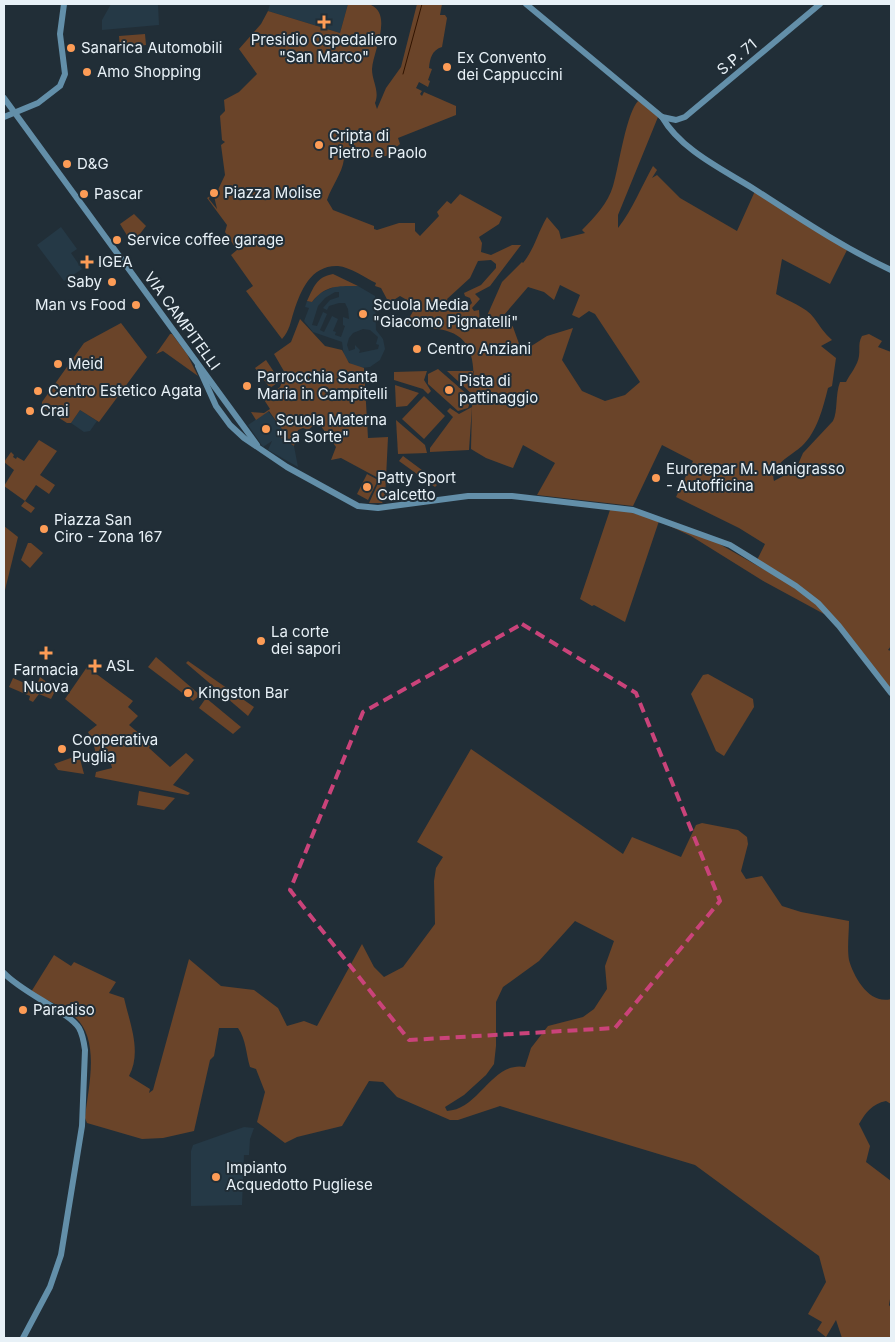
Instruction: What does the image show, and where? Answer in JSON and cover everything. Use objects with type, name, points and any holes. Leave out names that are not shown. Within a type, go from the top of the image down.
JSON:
[{"type":"street","points":[[4,117],[56,92],[63,80],[65,74],[60,30],[64,4]]},
{"type":"street","points":[[526,4],[664,117],[670,130],[694,151],[850,250],[891,270]]},
{"type":"street","name":"S.P. 71","points":[[664,117],[676,120],[685,117],[820,4]]},
{"type":"street","name":"VIA CAMPITELLI","points":[[4,98],[259,448],[288,468],[358,506],[397,507],[468,496],[512,496],[632,510],[730,545],[796,586],[818,603],[839,626],[891,693]]},
{"type":"street","points":[[4,973],[32,996],[74,1022],[83,1039],[85,1050],[82,1126],[61,1255],[50,1287],[23,1338]]},
{"type":"highlighted area","points":[[522,624],[636,693],[720,901],[615,1028],[409,1040],[290,890],[363,712]]},
{"type":"shaded area","points":[[111,4],[158,4],[159,25],[102,30],[102,20]]},
{"type":"shaded area","name":"Presidio Ospedaliero \"San Marco\"","points":[[270,4],[348,4],[340,33],[268,11]]},
{"type":"shaded area","points":[[348,4],[369,4],[377,10],[381,17],[380,34],[372,69],[377,109],[386,88],[401,67],[417,4],[442,4],[440,15],[445,15],[447,18],[442,47],[434,52],[431,58],[429,68],[432,69],[428,80],[430,81],[428,87],[419,82],[416,88],[422,91],[420,94],[422,96],[424,92],[456,106],[456,115],[398,138],[400,144],[386,156],[344,159],[327,200],[333,210],[374,226],[374,229],[377,230],[399,223],[415,223],[415,231],[420,236],[439,216],[437,212],[447,201],[451,204],[460,194],[502,217],[499,224],[479,237],[482,243],[481,252],[491,255],[512,245],[521,245],[490,286],[475,294],[480,299],[472,308],[474,311],[479,310],[480,324],[483,325],[502,282],[527,257],[547,217],[559,231],[561,239],[585,233],[582,230],[600,210],[611,192],[630,116],[639,100],[658,117],[618,215],[618,228],[633,206],[653,166],[657,170],[652,178],[657,175],[680,198],[737,231],[755,191],[847,250],[830,284],[782,259],[776,294],[802,307],[811,314],[832,340],[821,346],[836,358],[832,386],[828,388],[816,427],[802,446],[778,466],[773,476],[774,481],[796,469],[803,453],[833,421],[836,413],[840,382],[846,382],[857,363],[862,336],[869,334],[882,341],[878,347],[891,352],[891,646],[888,650],[891,651],[891,689],[822,605],[757,560],[765,544],[739,528],[676,497],[693,461],[662,445],[633,506],[537,495],[555,463],[523,445],[513,468],[486,458],[471,449],[473,395],[447,371],[473,371],[470,353],[464,341],[455,334],[443,330],[392,327],[391,318],[406,321],[413,312],[414,304],[400,296],[389,303],[381,288],[375,286],[376,283],[353,270],[343,267],[329,267],[314,274],[300,295],[288,329],[282,339],[246,291],[253,286],[231,255],[237,250],[225,232],[227,225],[207,198],[210,196],[209,199],[217,209],[214,196],[211,196],[216,194],[225,175],[221,145],[225,142],[222,140],[220,116],[225,111],[224,100],[239,92],[257,74],[239,49],[261,24],[268,11],[340,33]],"holes":[[[491,260],[496,264],[496,268],[481,285],[464,293],[465,296],[470,298],[472,303],[466,309],[451,309],[447,299],[470,278],[478,261]],[[560,285],[580,295],[572,315],[579,318],[589,311],[595,314],[640,382],[625,395],[605,401],[582,391],[562,360],[573,328],[547,336],[522,352],[513,327],[504,315],[528,287],[544,292],[554,300]]]},
{"type":"shaded area","points":[[145,34],[146,45],[120,48],[119,36]]},
{"type":"shaded area","points":[[134,214],[146,226],[136,239],[128,237],[120,224]]},
{"type":"shaded area","points":[[61,227],[77,249],[71,253],[82,269],[64,281],[37,245]]},
{"type":"shaded area","points":[[333,274],[358,286],[327,289],[312,302],[307,301],[319,280]]},
{"type":"shaded area","name":"Scuola Media \"Giacomo Pignatelli\"","points":[[336,286],[358,286],[375,296],[376,330],[383,339],[385,349],[380,360],[370,367],[361,368],[352,365],[344,357],[342,342],[313,332],[304,321],[309,308],[305,307],[307,301],[312,302],[320,293]],"holes":[[[335,292],[339,292],[339,297],[330,300],[323,308],[327,310],[329,306],[345,303],[349,319],[343,317],[343,325],[345,326],[341,337],[335,335],[336,332],[333,331],[338,319],[332,316],[324,332],[320,330],[327,314],[323,312],[317,326],[312,325],[318,306],[325,298]],[[363,329],[370,330],[378,337],[376,344],[379,345],[378,349],[359,353],[360,350],[355,345],[355,349],[349,351],[347,345],[349,338],[353,333]]]},
{"type":"shaded area","points":[[300,319],[325,346],[342,350],[349,363],[364,368],[368,438],[388,437],[385,499],[382,503],[369,503],[380,479],[341,458],[331,460],[336,447],[318,422],[308,430],[303,428],[298,430],[294,446],[279,436],[284,432],[269,411],[256,420],[251,412],[264,413],[270,409],[261,395],[265,390],[276,390],[280,387],[285,373],[274,354],[291,342]]},
{"type":"shaded area","points":[[121,323],[147,357],[99,422],[80,410],[71,423],[67,423],[42,407],[42,402],[84,343]]},
{"type":"shaded area","points":[[170,334],[172,334],[187,354],[198,376],[163,351],[156,354]]},
{"type":"shaded area","points":[[266,360],[280,381],[270,388],[255,368]]},
{"type":"shaded area","name":"Pista di pattinaggio","points":[[438,369],[469,396],[470,403],[468,408],[458,411],[428,384],[428,374]]},
{"type":"shaded area","points":[[427,371],[424,380],[431,391],[428,394],[423,389],[394,380],[394,372]]},
{"type":"shaded area","points":[[395,385],[419,393],[407,406],[396,407]]},
{"type":"shaded area","points":[[424,396],[445,416],[424,439],[402,419]]},
{"type":"shaded area","points":[[472,407],[469,450],[430,452],[430,448],[453,417],[447,411],[450,408],[459,414]]},
{"type":"shaded area","points":[[80,410],[97,421],[90,431],[84,432],[71,423]]},
{"type":"shaded area","points":[[268,411],[284,432],[279,436],[294,446],[298,467],[268,450],[272,441],[263,447],[248,425]]},
{"type":"shaded area","points":[[396,420],[425,445],[427,453],[398,454]]},
{"type":"shaded area","points":[[39,440],[57,451],[40,475],[55,485],[49,494],[36,485],[25,501],[4,486],[14,470],[4,462],[11,452],[14,455],[13,457],[24,461]]},
{"type":"shaded area","points":[[403,456],[434,479],[432,482],[437,485],[435,487],[399,461]]},
{"type":"shaded area","name":"Patty Sport Calcetto","points":[[367,474],[378,480],[368,500],[357,494]]},
{"type":"shaded area","points":[[25,501],[35,508],[31,513],[21,506]]},
{"type":"shaded area","points":[[611,507],[695,530],[793,586],[824,610],[824,614],[765,582],[691,536],[659,521],[625,622],[594,605],[592,606],[580,599]]},
{"type":"shaded area","points":[[4,526],[18,537],[4,594]]},
{"type":"shaded area","points":[[28,543],[31,543],[43,553],[30,568],[21,560]]},
{"type":"shaded area","points":[[156,657],[200,695],[193,701],[148,667]]},
{"type":"shaded area","points":[[188,661],[254,707],[248,716],[186,663]]},
{"type":"shaded area","points":[[87,667],[133,701],[128,707],[138,716],[129,725],[141,735],[139,737],[150,746],[149,748],[170,767],[186,753],[194,760],[173,785],[190,793],[188,795],[95,777],[96,772],[112,768],[108,752],[96,754],[88,732],[97,725],[65,699]]},
{"type":"shaded area","points":[[708,674],[753,699],[754,707],[724,756],[716,751],[691,694],[703,675]]},
{"type":"shaded area","points":[[40,677],[56,689],[51,699],[39,694],[33,702],[29,700],[30,696],[9,687],[13,678],[50,694],[52,688],[38,682]]},
{"type":"shaded area","points":[[206,698],[241,727],[233,734],[199,708]]},
{"type":"shaded area","points":[[471,749],[623,854],[632,837],[681,857],[696,825],[702,823],[738,830],[747,837],[748,844],[741,871],[746,879],[762,876],[782,906],[801,912],[849,921],[848,955],[855,975],[864,988],[876,998],[883,1000],[891,999],[891,1104],[886,1101],[873,1106],[859,1124],[870,1146],[866,1162],[891,1181],[891,1293],[889,1305],[891,1308],[891,1338],[842,1338],[836,1320],[826,1337],[817,1330],[822,1322],[808,1314],[826,1282],[819,1256],[695,1165],[500,1106],[458,1120],[450,1120],[397,1097],[383,1082],[369,1081],[342,1126],[297,1137],[285,1143],[257,1122],[265,1092],[256,1069],[250,1067],[241,1032],[238,1028],[219,1028],[214,1056],[210,1060],[194,1131],[163,1138],[142,1139],[87,1123],[85,1118],[91,1065],[88,1038],[83,1027],[75,1017],[54,1003],[31,992],[54,955],[71,966],[74,962],[116,982],[109,993],[124,998],[134,1038],[135,1057],[129,1076],[150,1089],[149,1093],[153,1090],[189,959],[221,986],[254,990],[278,1008],[287,1026],[304,1021],[317,1026],[362,944],[374,967],[384,977],[403,967],[435,924],[434,881],[436,868],[443,857],[417,842]],"holes":[[[575,921],[614,941],[605,966],[607,989],[594,1009],[583,1017],[548,1026],[531,1048],[525,1067],[513,1067],[503,1071],[468,1103],[458,1109],[447,1111],[445,1107],[464,1095],[486,1075],[494,1064],[496,1002],[503,987],[539,961]]]},
{"type":"shaded area","points":[[79,755],[84,774],[58,770],[54,764]]},
{"type":"shaded area","points":[[139,791],[175,798],[164,810],[137,805]]},
{"type":"shaded area","points":[[244,1127],[254,1128],[250,1139],[249,1155],[244,1155],[242,1205],[191,1206],[191,1151],[193,1145]]},
{"type":"waterway","points":[[403,74],[422,4]]},
{"type":"place","name":"Presidio Ospedaliero \"San Marco\"","points":[[324,22]]},
{"type":"place","name":"Sanarica Automobili","points":[[71,48]]},
{"type":"place","name":"Ex Convento dei Cappuccini","points":[[447,67]]},
{"type":"place","name":"Amo Shopping","points":[[87,72]]},
{"type":"place","name":"Cripta di Pietro e Paolo","points":[[319,145]]},
{"type":"place","name":"D&G","points":[[67,164]]},
{"type":"place","name":"Piazza Molise","points":[[214,193]]},
{"type":"place","name":"Pascar","points":[[84,194]]},
{"type":"place","name":"Service coffee garage","points":[[117,240]]},
{"type":"place","name":"IGEA","points":[[87,262]]},
{"type":"place","name":"Saby","points":[[112,282]]},
{"type":"place","name":"Man vs Food","points":[[136,305]]},
{"type":"place","name":"Scuola Media \"Giacomo Pignatelli\"","points":[[363,314]]},
{"type":"place","name":"Centro Anziani","points":[[417,349]]},
{"type":"place","name":"Meid","points":[[58,364]]},
{"type":"place","name":"Parrocchia Santa Maria in Campitelli","points":[[247,386]]},
{"type":"place","name":"Pista di pattinaggio","points":[[449,390]]},
{"type":"place","name":"Centro Estetico Agata","points":[[38,391]]},
{"type":"place","name":"Crai","points":[[30,411]]},
{"type":"place","name":"Scuola Materna \"La Sorte\"","points":[[266,429]]},
{"type":"place","name":"Eurorepar M. Manigrasso - Autofficina","points":[[656,478]]},
{"type":"place","name":"Patty Sport Calcetto","points":[[367,487]]},
{"type":"place","name":"Piazza San Ciro - Zona 167","points":[[44,529]]},
{"type":"place","name":"La corte dei sapori","points":[[261,641]]},
{"type":"place","name":"Farmacia Nuova","points":[[46,653]]},
{"type":"place","name":"ASL","points":[[95,666]]},
{"type":"place","name":"Kingston Bar","points":[[188,693]]},
{"type":"place","name":"Cooperativa Puglia","points":[[62,749]]},
{"type":"place","name":"Paradiso","points":[[23,1010]]},
{"type":"place","name":"Impianto Acquedotto Pugliese","points":[[216,1177]]}]
